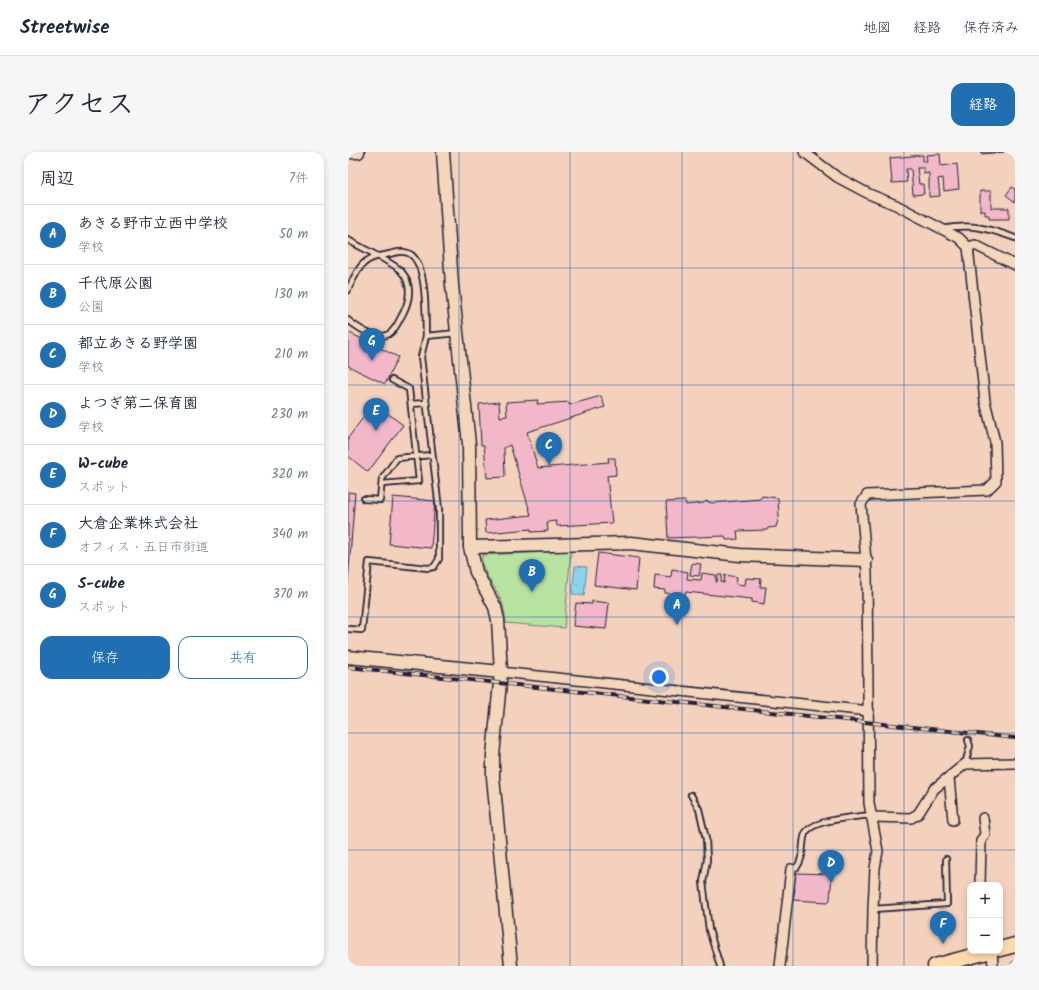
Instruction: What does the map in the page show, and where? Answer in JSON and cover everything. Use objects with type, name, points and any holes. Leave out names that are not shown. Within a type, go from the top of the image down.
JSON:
[{"type":"main road","points":[[1003,948],[1015,945]]},
{"type":"main road","points":[[935,966],[980,954]]},
{"type":"street","points":[[348,152],[358,152]]},
{"type":"street","points":[[443,152],[458,333],[470,444],[470,547],[476,572],[490,597],[497,614],[501,672],[495,733],[493,777],[511,966]]},
{"type":"street","points":[[804,152],[837,177],[869,194],[896,205],[963,241],[968,247],[985,401],[995,442],[996,481],[987,490],[867,495],[861,504],[866,560],[869,803],[878,851],[875,868],[872,966]]},
{"type":"street","points":[[968,247],[975,245],[1015,265]]},
{"type":"street","points":[[470,547],[631,543],[740,555],[866,560]]},
{"type":"street","points":[[348,657],[868,711]]},
{"type":"street","points":[[871,816],[911,818],[918,814],[934,789],[966,764],[1015,763]]},
{"type":"street","points":[[949,778],[953,820]]},
{"type":"street","points":[[980,882],[981,841],[985,834],[983,818]]},
{"type":"street","points":[[780,966],[791,869]]},
{"type":"street","points":[[988,954],[993,966]]},
{"type":"lane","points":[[940,229],[959,225],[972,225],[1015,238]]},
{"type":"lane","points":[[348,240],[400,270],[409,286],[409,294],[404,313],[395,330],[383,336],[372,334],[359,328],[348,320]]},
{"type":"lane","points":[[348,290],[358,268],[370,258],[375,256],[404,252],[414,258],[419,264],[423,281],[426,336],[421,357],[439,508],[440,554],[434,567],[428,568],[369,562],[362,630],[348,629]]},
{"type":"lane","points":[[426,336],[458,333]]},
{"type":"lane","points":[[382,484],[419,481],[409,389],[392,380]]},
{"type":"lane","points":[[411,404],[426,403]]},
{"type":"lane","points":[[364,499],[380,500],[382,479],[397,458],[432,456]]},
{"type":"lane","points":[[966,764],[970,746],[968,740]]},
{"type":"lane","points":[[691,795],[699,809],[706,839],[707,860],[703,882],[709,930],[720,966]]},
{"type":"lane","points":[[791,869],[797,867],[800,863],[805,834],[808,830],[831,820],[871,816]]},
{"type":"lane","points":[[873,908],[947,904],[946,859]]},
{"type":"green space","points":[[571,551],[564,628],[506,623],[502,604],[485,572],[482,555]]},
{"type":"water","points":[[575,566],[587,567],[584,596],[572,594]]},
{"type":"building","points":[[981,152],[1004,152],[982,154]]},
{"type":"building","points":[[940,154],[941,166],[957,164],[959,189],[944,191],[943,178],[938,179],[940,196],[929,197],[929,173],[924,174],[924,168],[917,168],[919,184],[923,184],[924,194],[913,195],[911,169],[906,169],[907,182],[892,183],[890,158],[923,155],[923,161],[927,161],[926,155]]},
{"type":"building","points":[[1012,187],[1015,189],[1015,202],[1006,195]]},
{"type":"building","points":[[980,191],[991,191],[991,208],[1009,208],[1009,219],[989,219],[989,215],[985,215],[985,211],[980,211]]},
{"type":"building","points":[[348,332],[398,357],[385,384],[348,366]]},
{"type":"building","points":[[601,396],[605,407],[527,432],[538,468],[609,462],[608,458],[615,458],[616,475],[607,476],[612,523],[557,526],[556,521],[547,522],[548,531],[531,532],[531,529],[486,533],[485,520],[531,515],[510,445],[504,448],[505,477],[487,478],[484,445],[481,445],[479,404],[499,402],[500,417],[507,416],[506,402],[538,400],[537,404],[569,402],[569,405]]},
{"type":"building","points":[[374,403],[403,425],[368,472],[348,456],[348,438]]},
{"type":"building","points":[[348,492],[355,493],[348,582]]},
{"type":"building","points":[[762,496],[778,498],[779,517],[776,527],[768,528],[767,530],[737,531],[738,539],[726,540],[725,536],[668,538],[666,502],[685,501],[686,505],[704,503],[706,501],[712,503],[760,499]]},
{"type":"building","points":[[393,497],[435,501],[431,548],[389,544]]},
{"type":"building","points":[[598,553],[639,558],[636,590],[594,585]]},
{"type":"building","points":[[692,563],[701,564],[699,576],[690,575]]},
{"type":"building","points":[[672,569],[688,572],[687,579],[701,580],[702,573],[716,575],[717,582],[718,575],[722,575],[721,582],[724,583],[725,575],[737,577],[736,584],[745,585],[746,578],[761,579],[760,587],[766,587],[764,604],[752,602],[752,599],[686,592],[685,595],[665,593],[665,590],[654,589],[655,575],[671,577]]},
{"type":"building","points":[[592,601],[609,603],[606,629],[573,626],[576,603],[592,604]]},
{"type":"building","points":[[796,873],[832,874],[830,900],[828,902],[793,900],[795,888],[793,888],[793,878],[795,879]]},
{"type":"railway","points":[[348,667],[1015,738]]},
{"type":"place","name":"S-cube","points":[[372,361]]},
{"type":"place","name":"W-cube","points":[[376,431]]},
{"type":"place","name":"都立あきる野学園","points":[[549,465]]},
{"type":"place","name":"千代原公園","points":[[532,592]]},
{"type":"place","name":"あきる野市立西中学校","points":[[677,625]]},
{"type":"place","name":"よつぎ第二保育園","points":[[831,883]]},
{"type":"place","name":"大倉企業株式会社","points":[[943,944]]}]
